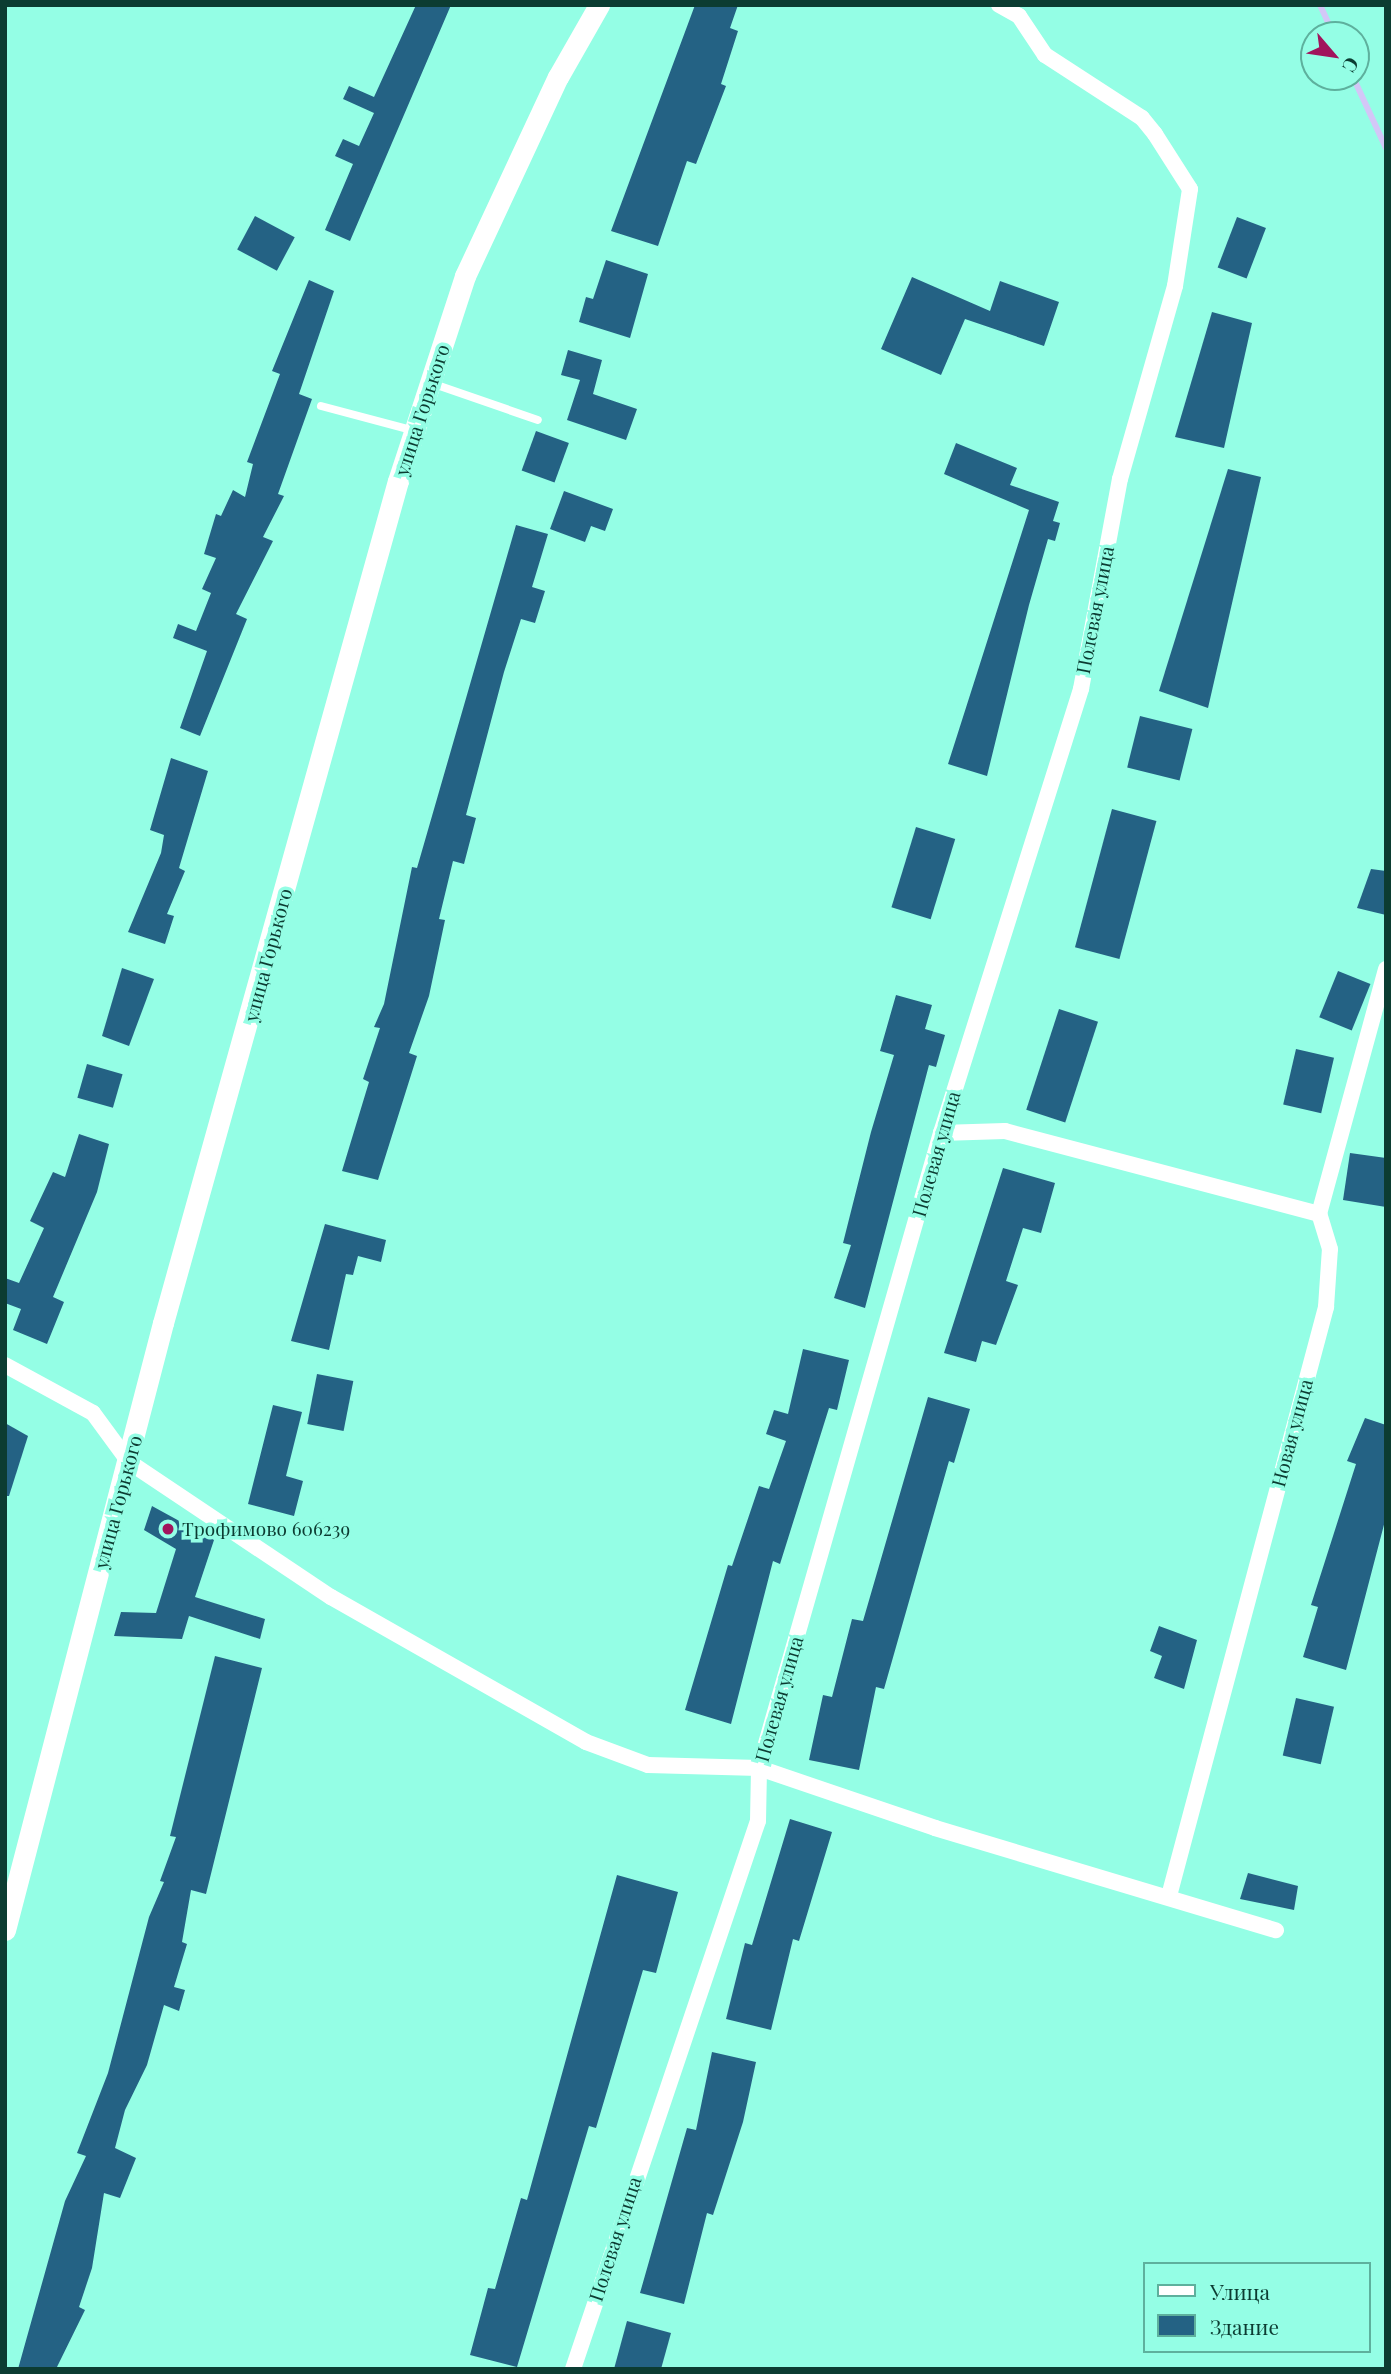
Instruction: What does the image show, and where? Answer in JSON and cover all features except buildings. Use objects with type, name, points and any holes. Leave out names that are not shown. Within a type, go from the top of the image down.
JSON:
[{"type":"main road","name":"улица Горького","points":[[5,1930],[130,1462],[163,1323],[415,431],[465,275],[558,77],[599,5]]},
{"type":"street","name":"Полевая улица","points":[[572,2369],[758,1821],[759,1769],[941,1133],[1081,689],[1120,479],[1175,286],[1190,189],[1142,118],[1045,55],[1019,16],[999,5]]},
{"type":"street","points":[[941,1133],[1005,1131],[1319,1214],[1386,969]]},
{"type":"street","name":"Новая улица","points":[[1169,1896],[1326,1307],[1330,1250],[1319,1214]]},
{"type":"street","points":[[5,1365],[93,1412],[130,1462],[331,1597],[586,1742],[648,1765],[759,1769],[935,1828],[1276,1930]]},
{"type":"lane","points":[[431,383],[538,420]]},
{"type":"lane","points":[[321,406],[415,431]]},
{"type":"waterway","points":[[1320,5],[1327,21]]},
{"type":"waterway","points":[[1360,91],[1386,148]]},
{"type":"place","name":"Трофимово 606239","points":[[168,1529]]}]
